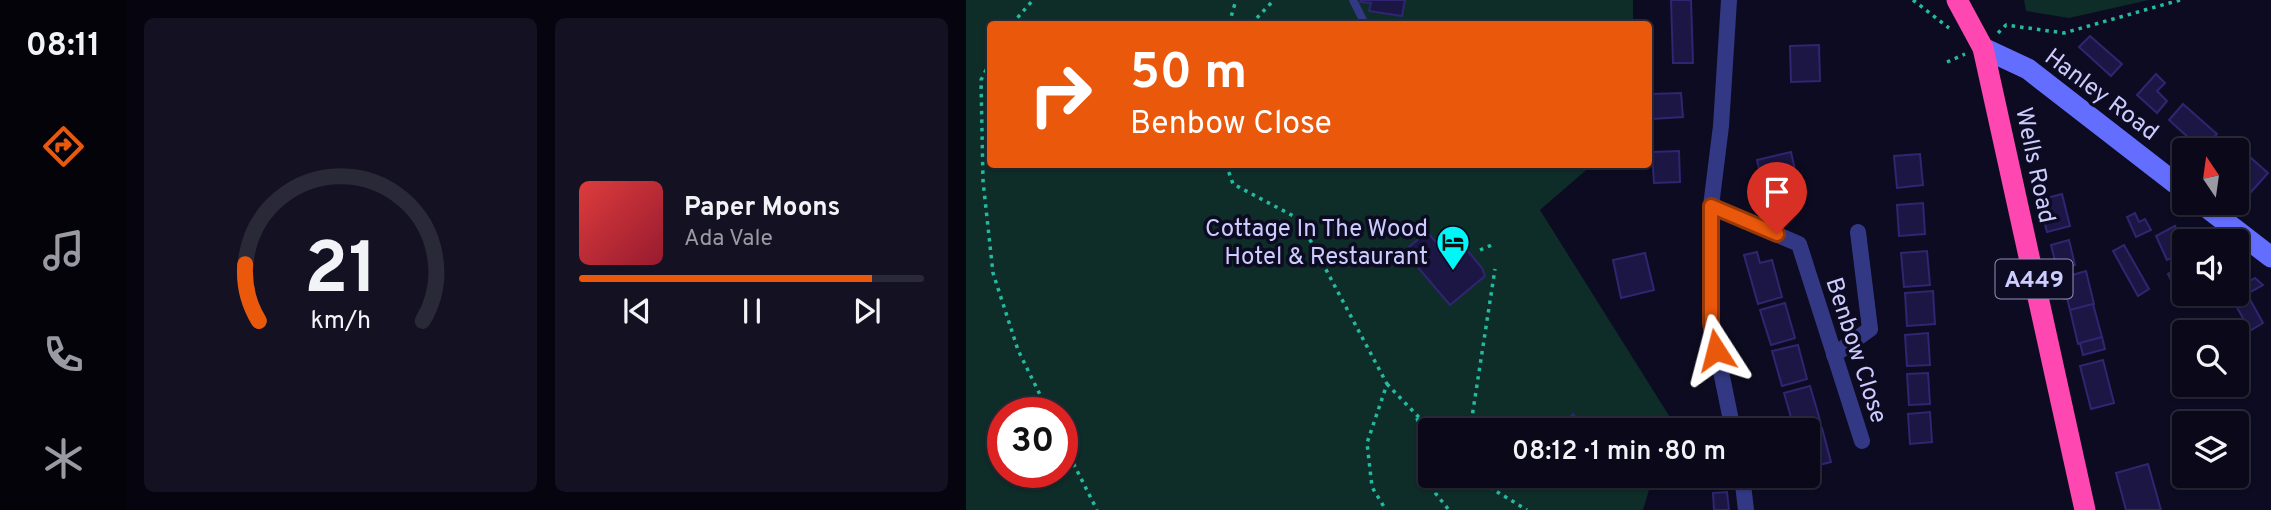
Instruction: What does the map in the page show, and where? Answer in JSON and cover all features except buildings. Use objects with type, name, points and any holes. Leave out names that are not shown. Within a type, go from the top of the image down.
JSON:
[{"type":"highway","name":"Wells Road","points":[[1957,0],[1972,49],[2085,510]]},
{"type":"main road","name":"Hanley Road","points":[[1972,49],[2028,69],[2172,181]]},
{"type":"main road","points":[[2217,215],[2271,257]]},
{"type":"street","points":[[1729,0],[1721,126],[1711,206],[1711,323],[1731,418]]},
{"type":"street","name":"Benbow Close","points":[[1711,206],[1799,244],[1862,441]]},
{"type":"street","points":[[1834,355],[1870,329],[1858,232]]},
{"type":"street","points":[[1743,488],[1746,510]]},
{"type":"lane","points":[[1353,0],[1364,21]]},
{"type":"path","points":[[1015,21],[1033,0]]},
{"type":"path","points":[[1229,21],[1236,0]]},
{"type":"path","points":[[1254,21],[1275,0]]},
{"type":"path","points":[[1913,0],[1951,30]]},
{"type":"path","points":[[1947,62],[1972,49],[2006,25],[2064,33],[2180,0]]},
{"type":"path","points":[[987,68],[981,80],[984,181],[993,273],[1017,350],[1040,397]]},
{"type":"path","points":[[1227,168],[1233,184],[1298,219],[1387,384],[1416,416],[1418,423]]},
{"type":"path","points":[[1441,248],[1462,230]]},
{"type":"path","points":[[1480,250],[1494,244]]},
{"type":"path","points":[[1472,418],[1495,269]]},
{"type":"path","points":[[1386,510],[1372,487],[1367,443],[1387,384]]},
{"type":"path","points":[[1078,473],[1097,510]]},
{"type":"path","points":[[1435,488],[1436,494],[1449,510]]},
{"type":"path","points":[[1491,488],[1527,510]]},
{"type":"green space","points":[[966,0],[1633,0],[1633,21],[987,21],[987,168],[1589,168],[1540,210],[1670,418],[1418,418],[1418,488],[1650,488],[1643,510],[966,510]]},
{"type":"green space","points":[[2024,0],[2149,0],[2069,18],[2026,11]]},
{"type":"place","name":"Cottage In The Wood Hotel & Restaurant","points":[[1453,272]]},
{"type":"route","points":[[1716,350],[1711,323],[1711,206],[1777,234]]}]
